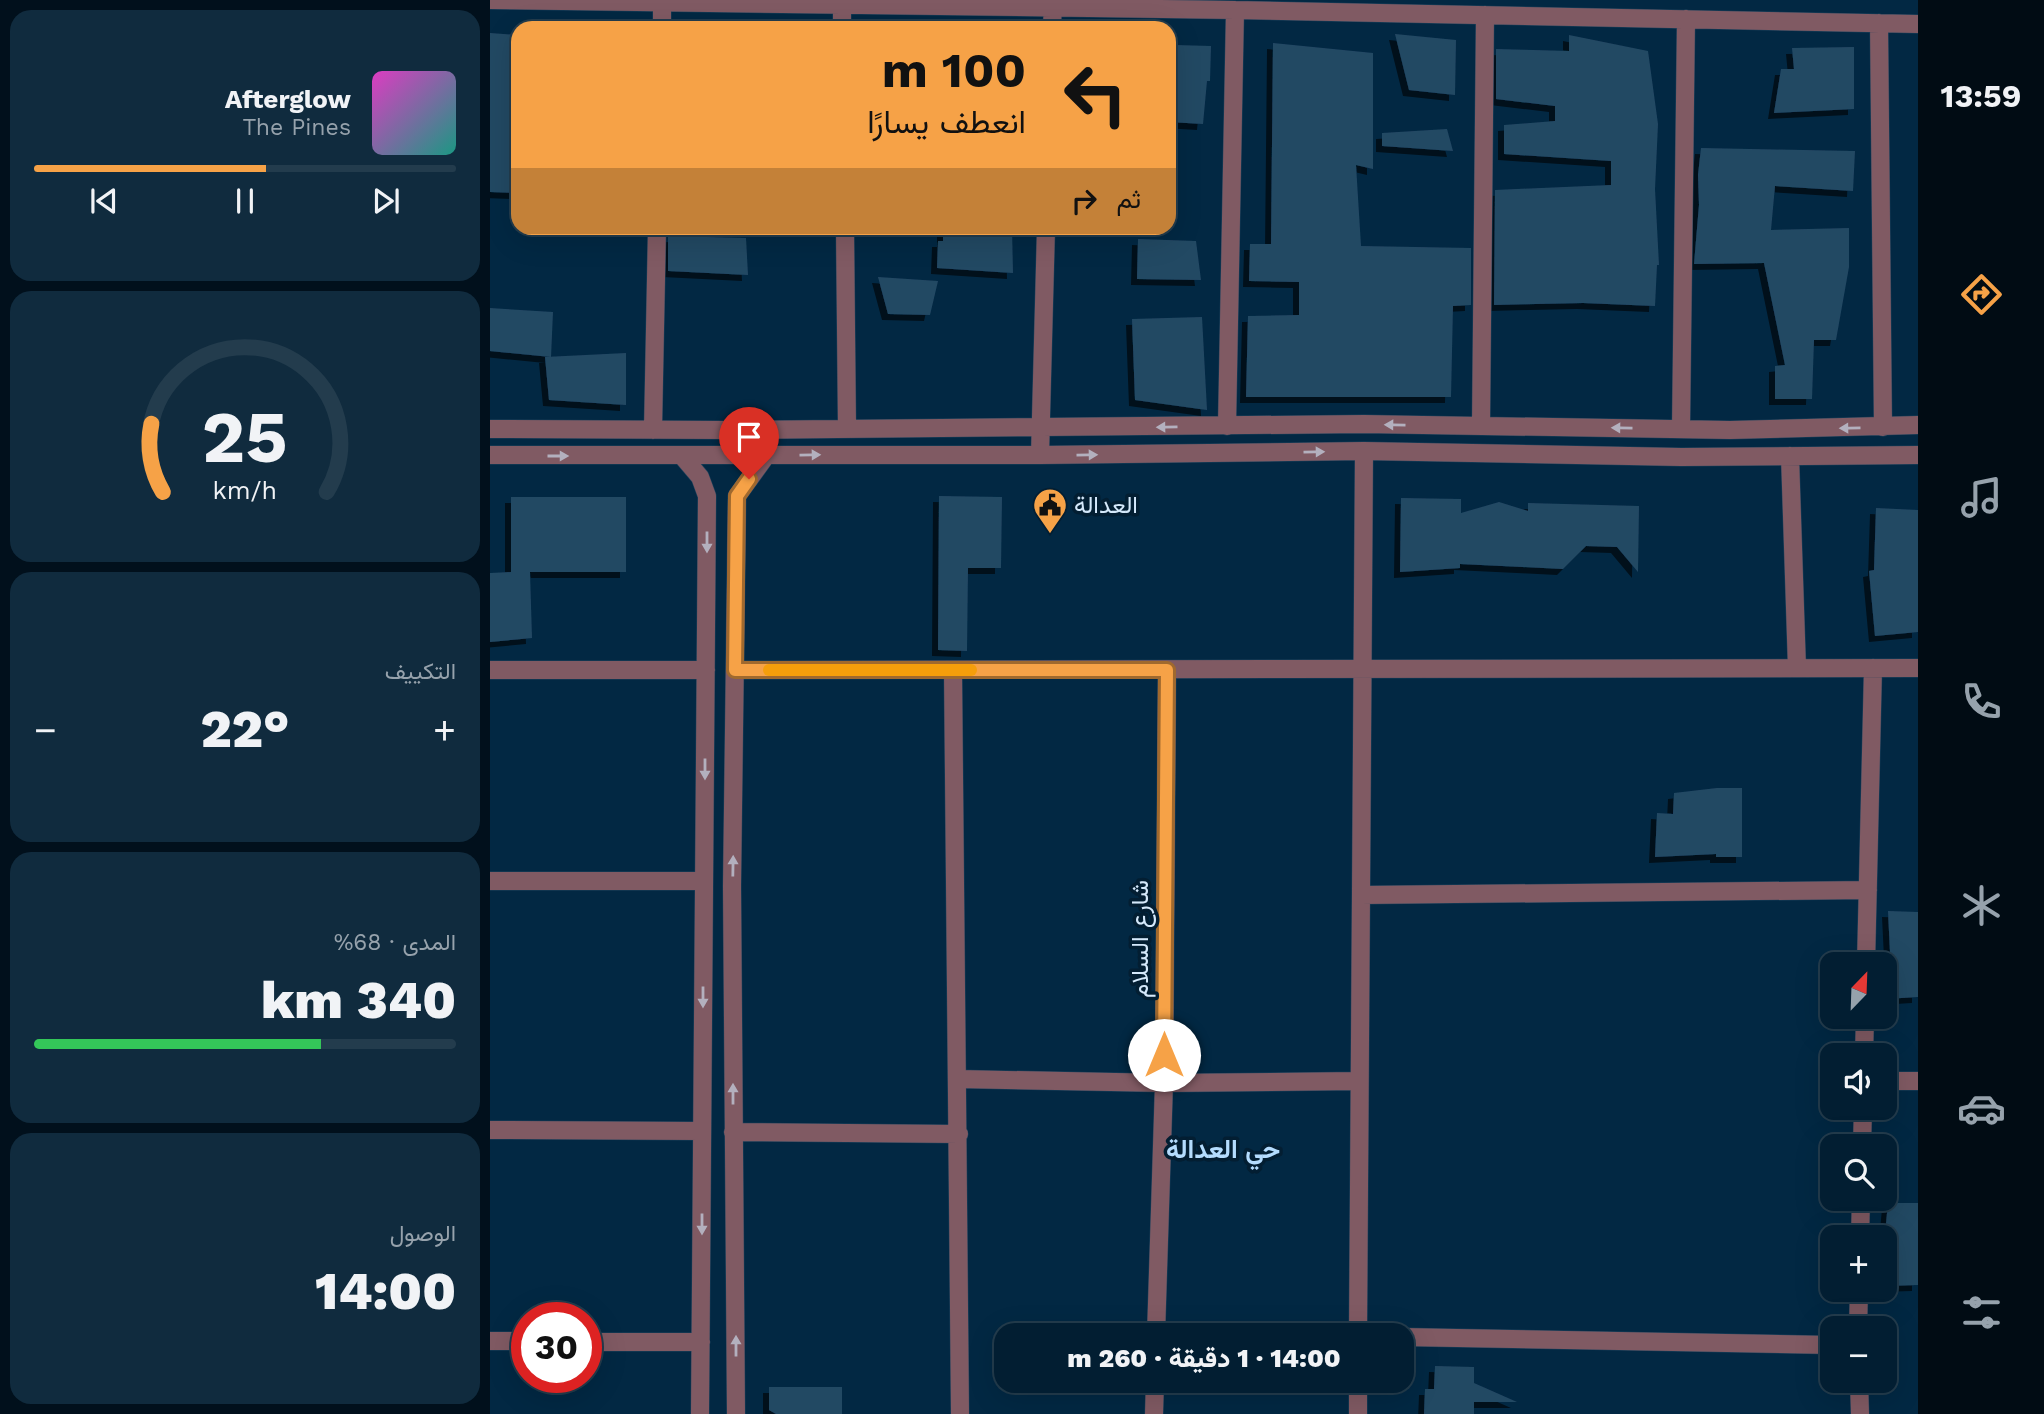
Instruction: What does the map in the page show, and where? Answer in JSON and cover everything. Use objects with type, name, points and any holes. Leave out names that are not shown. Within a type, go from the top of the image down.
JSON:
[{"type":"street","points":[[490,0],[1053,4],[1485,15],[1637,9],[1686,19],[1918,24]]},
{"type":"street","points":[[662,2],[662,21]]},
{"type":"street","points":[[842,2],[842,21]]},
{"type":"street","points":[[1227,426],[1246,7]]},
{"type":"street","points":[[1481,426],[1485,15]]},
{"type":"street","points":[[1681,429],[1686,19]]},
{"type":"street","points":[[1879,23],[1883,427]]},
{"type":"street","points":[[653,430],[657,235]]},
{"type":"street","points":[[845,235],[847,428]]},
{"type":"street","points":[[1040,455],[1046,235]]},
{"type":"street","points":[[490,429],[1039,428],[1364,424],[1730,429],[1918,425]]},
{"type":"street","points":[[1730,429],[1730,456]]},
{"type":"street","points":[[1358,1323],[1364,451]]},
{"type":"street","points":[[490,456],[1040,455],[1364,451],[1730,456],[1918,455]]},
{"type":"street","points":[[736,1414],[733,1132],[737,496],[766,456]]},
{"type":"street","points":[[1790,456],[1797,668]]},
{"type":"street","points":[[683,457],[700,477],[707,496],[700,1414]]},
{"type":"street","points":[[707,496],[737,496]]},
{"type":"street","points":[[1866,952],[1873,668]]},
{"type":"street","points":[[735,670],[1918,668]]},
{"type":"street","points":[[490,670],[706,670]]},
{"type":"street","points":[[953,670],[960,1414]]},
{"type":"street","name":"شارع السلام","points":[[1156,1323],[1164,1083],[1167,670]]},
{"type":"street","points":[[490,881],[704,881]]},
{"type":"street","points":[[1361,895],[1868,890]]},
{"type":"street","points":[[958,1079],[1164,1083],[1359,1081]]},
{"type":"street","points":[[1897,1081],[1918,1081]]},
{"type":"street","points":[[490,1130],[702,1131]]},
{"type":"street","points":[[733,1132],[959,1134]]},
{"type":"street","points":[[1414,1337],[1820,1345]]},
{"type":"street","points":[[490,1341],[511,1341]]},
{"type":"street","points":[[602,1342],[701,1342]]},
{"type":"street","points":[[1154,1414],[1155,1393]]},
{"type":"street","points":[[1358,1393],[1358,1414]]},
{"type":"street","points":[[1859,1393],[1860,1414]]},
{"type":"building","points":[[490,33],[511,34],[511,193],[490,192]]},
{"type":"building","points":[[1395,34],[1456,40],[1455,95],[1409,90]]},
{"type":"building","points":[[1569,35],[1648,51],[1658,124],[1655,189],[1659,265],[1655,306],[1583,303],[1494,305],[1495,190],[1611,185],[1611,161],[1504,154],[1504,125],[1555,121],[1555,106],[1496,99],[1496,49],[1569,51]]},
{"type":"building","points":[[1273,43],[1373,53],[1373,169],[1356,165],[1361,246],[1471,248],[1471,305],[1453,306],[1451,397],[1246,397],[1248,316],[1299,315],[1299,282],[1249,281],[1250,244],[1271,244]]},
{"type":"building","points":[[1176,45],[1211,46],[1210,81],[1207,81],[1203,124],[1176,122]]},
{"type":"building","points":[[1854,47],[1854,109],[1774,113],[1781,69],[1794,69],[1792,48]]},
{"type":"building","points":[[1447,129],[1453,151],[1382,146],[1382,133]]},
{"type":"building","points":[[1701,148],[1855,151],[1853,191],[1775,186],[1771,230],[1849,228],[1849,267],[1836,340],[1814,340],[1812,399],[1775,399],[1775,366],[1785,365],[1764,263],[1694,264]]},
{"type":"building","points":[[943,235],[1012,235],[1013,273],[937,268],[938,241],[943,241]]},
{"type":"building","points":[[668,236],[746,238],[748,275],[668,271]]},
{"type":"building","points":[[1138,239],[1196,241],[1201,280],[1137,279]]},
{"type":"building","points":[[878,277],[938,281],[930,315],[888,314]]},
{"type":"building","points":[[490,308],[553,312],[551,357],[490,351]]},
{"type":"building","points":[[1202,317],[1207,410],[1135,400],[1132,319]]},
{"type":"building","points":[[626,353],[626,405],[549,400],[545,357]]},
{"type":"building","points":[[939,496],[1002,497],[1001,568],[968,568],[967,651],[938,650]]},
{"type":"building","points":[[511,497],[626,497],[626,572],[530,572],[532,638],[490,642],[490,573],[511,572]]},
{"type":"building","points":[[1401,498],[1461,499],[1461,513],[1499,502],[1528,511],[1528,503],[1639,506],[1638,572],[1617,547],[1586,546],[1563,569],[1460,564],[1460,568],[1400,572]]},
{"type":"building","points":[[1876,508],[1918,510],[1918,632],[1875,636],[1869,571],[1874,570]]},
{"type":"building","points":[[1742,788],[1742,857],[1716,857],[1716,854],[1655,857],[1657,813],[1673,814],[1674,793]]},
{"type":"building","points":[[1888,911],[1918,912],[1918,997],[1897,998],[1897,952],[1890,952]]},
{"type":"building","points":[[1897,1203],[1918,1203],[1918,1285],[1897,1286],[1897,1225],[1886,1225],[1887,1211],[1897,1211]]},
{"type":"building","points":[[1435,1366],[1474,1367],[1474,1383],[1517,1402],[1474,1402],[1474,1414],[1424,1414],[1425,1389],[1434,1389]]},
{"type":"building","points":[[769,1387],[842,1387],[842,1414],[776,1414],[769,1410]]},
{"type":"slow traffic","points":[[769,670],[971,670]]},
{"type":"place","name":"العدالة","points":[[1050,535]]},
{"type":"district","name":"حي العدالة","points":[[1223,1149]]},
{"type":"route","points":[[749,479],[737,496],[735,670],[1167,670],[1164,1055]]}]
